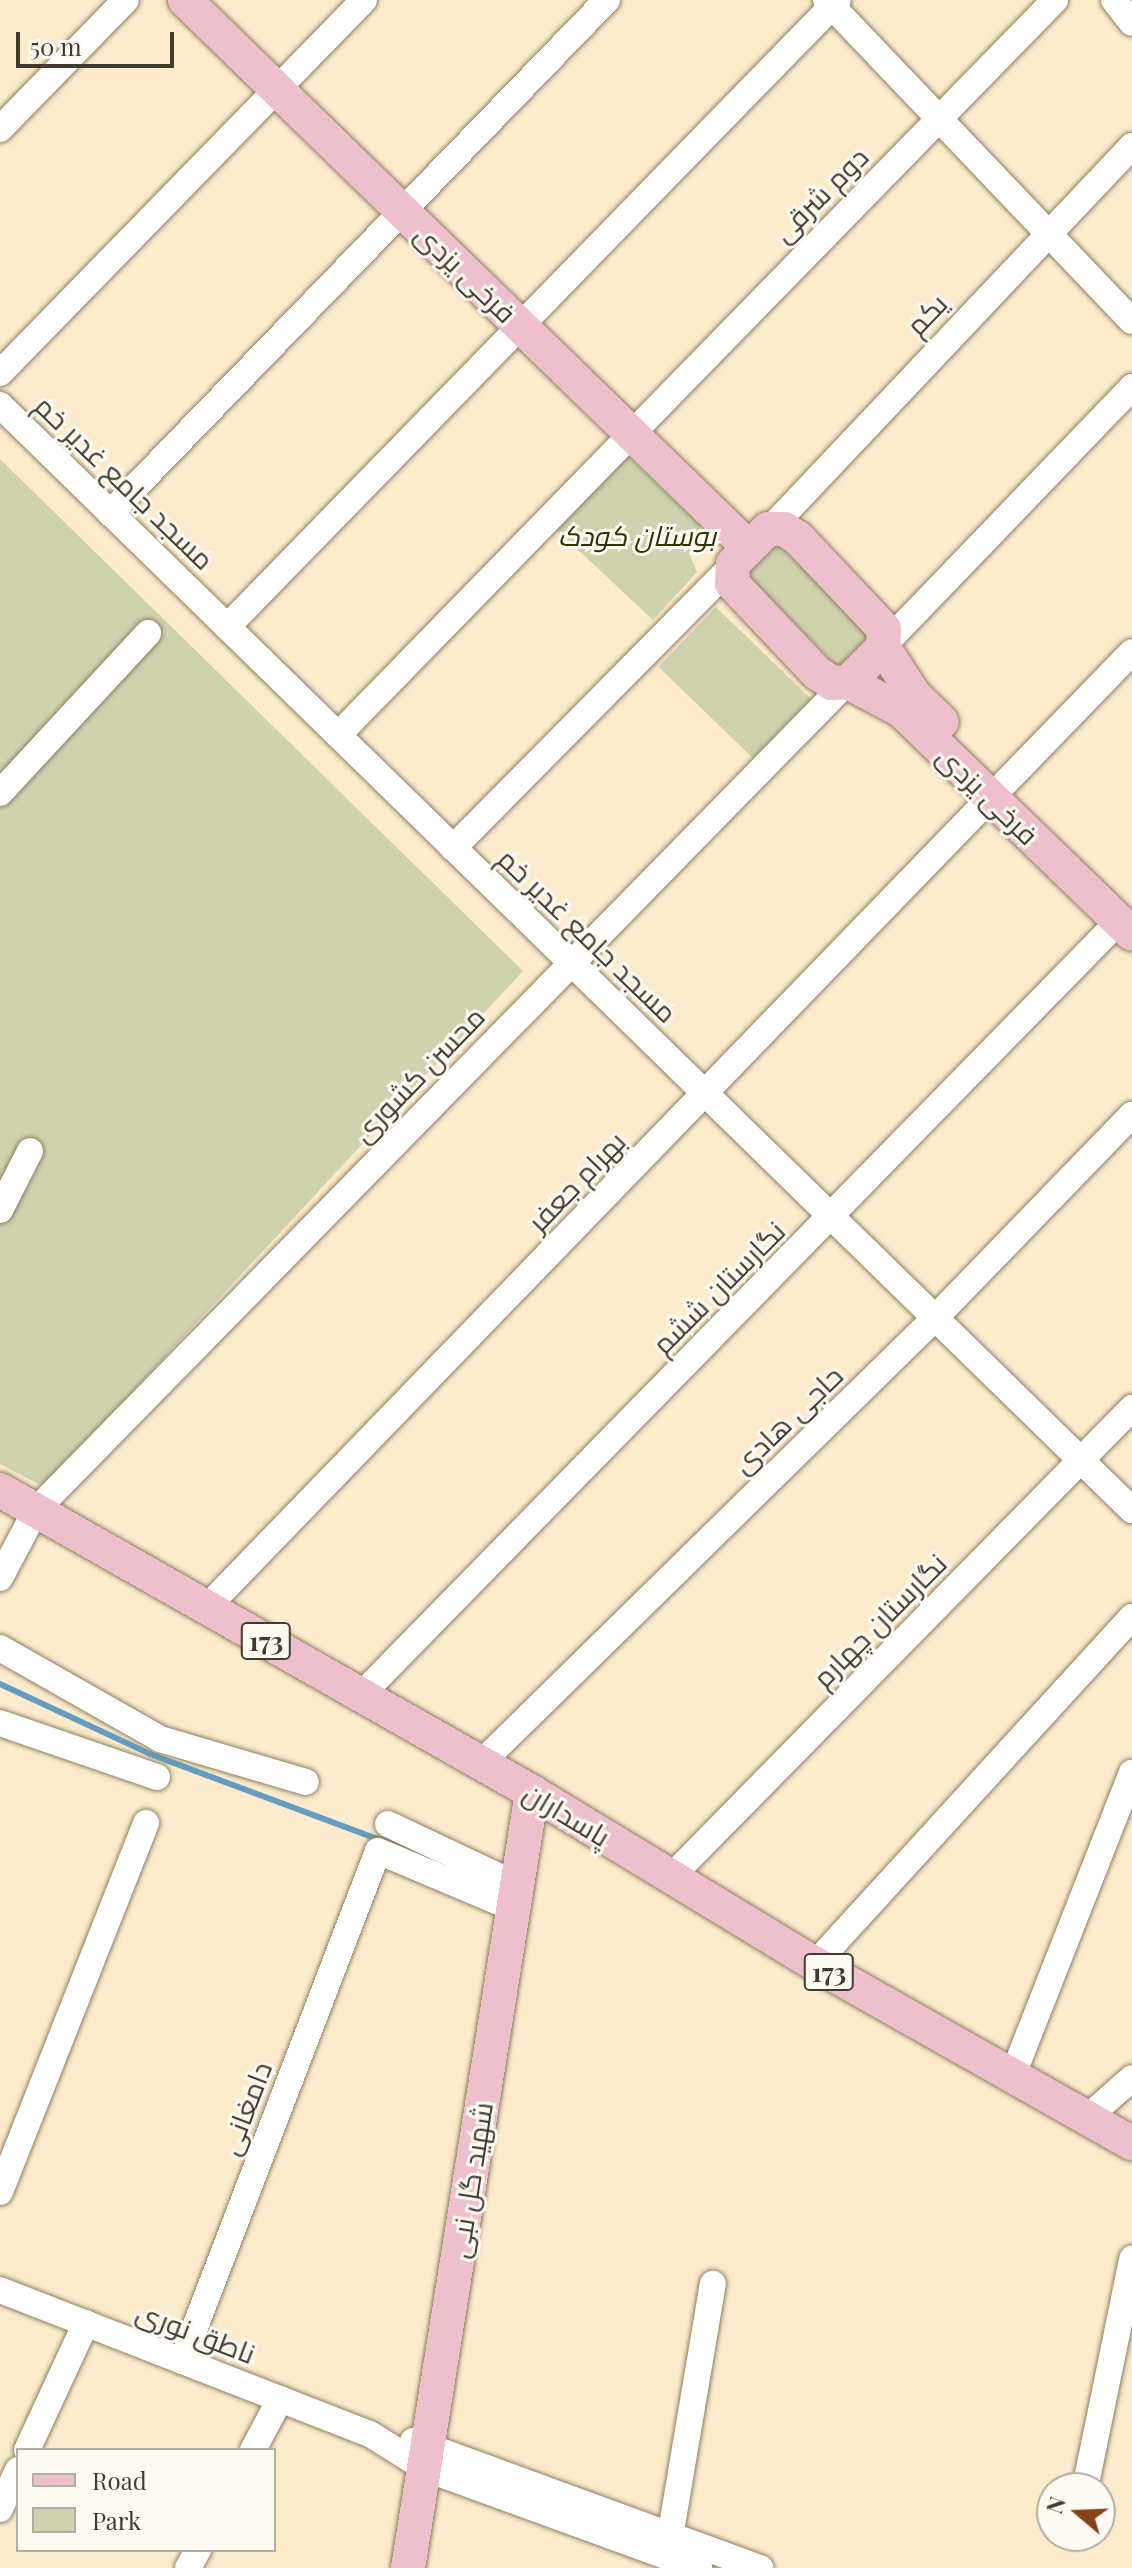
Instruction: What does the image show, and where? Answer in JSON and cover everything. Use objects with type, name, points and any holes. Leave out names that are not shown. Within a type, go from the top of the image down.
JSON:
[{"type":"main road","name":"فرخی یزدی","points":[[185,0],[749,547]]},
{"type":"main road","name":"فرخی یزدی","points":[[998,791],[902,711],[847,682],[832,683],[817,673],[732,583],[749,547],[784,529],[798,538],[884,629],[884,646],[915,696],[998,791],[1127,918]]},
{"type":"main road","points":[[847,682],[884,646]]},
{"type":"main road","name":"پاسداران","points":[[0,1490],[532,1792],[815,1964],[1132,2143]]},
{"type":"main road","name":"شهید گل نبی","points":[[408,2568],[532,1792]]},
{"type":"street","points":[[0,129],[126,0]]},
{"type":"street","points":[[0,373],[364,0]]},
{"type":"street","points":[[110,513],[607,0]]},
{"type":"street","name":"دوم شرقی","points":[[338,735],[1055,0]]},
{"type":"street","points":[[1114,0],[1132,23]]},
{"type":"street","points":[[227,627],[832,2],[1132,321]]},
{"type":"street","name":"یکم","points":[[453,848],[749,547],[1132,146]]},
{"type":"street","points":[[884,646],[1132,387]]},
{"type":"street","name":"مسجد جامع غدیر خم","points":[[0,405],[1132,1510]]},
{"type":"street","points":[[0,793],[148,633]]},
{"type":"street","name":"بهرام جعفر","points":[[206,1608],[1132,652]]},
{"type":"street","name":"محسن کشوری","points":[[0,1578],[36,1510],[847,682]]},
{"type":"street","name":"نگارستان ششم","points":[[361,1695],[1127,918]]},
{"type":"street","name":"حاجی هادی","points":[[481,1763],[935,1318],[1132,1115]]},
{"type":"street","points":[[0,1210],[30,1151]]},
{"type":"street","name":"نگارستان چهارم","points":[[671,1877],[1132,1408]]},
{"type":"street","points":[[815,1964],[1132,1617]]},
{"type":"street","points":[[0,1648],[160,1739],[306,1782]]},
{"type":"street","points":[[0,1723],[157,1777]]},
{"type":"street","points":[[1012,2077],[1132,1773]]},
{"type":"street","points":[[0,2192],[146,1823]]},
{"type":"street","points":[[388,1824],[515,1897]]},
{"type":"street","name":"دامغانی","points":[[182,2361],[378,1851],[515,1897]]},
{"type":"street","points":[[1087,2118],[1132,2078]]},
{"type":"street","points":[[1088,2472],[1132,2259]]},
{"type":"street","points":[[667,2553],[713,2284]]},
{"type":"street","name":"ناطق نوری","points":[[0,2290],[426,2456]]},
{"type":"street","points":[[28,2448],[86,2323]]},
{"type":"street","points":[[254,2448],[280,2399]]},
{"type":"street","points":[[426,2456],[699,2568]]},
{"type":"street","points":[[0,2509],[16,2474]]},
{"type":"street","points":[[667,2553],[760,2568]]},
{"type":"green space","name":"بوستان کودک","points":[[627,456],[701,526],[689,553],[697,572],[653,620],[557,530]]},
{"type":"green space","points":[[0,459],[523,971],[44,1487],[0,1464]]},
{"type":"green space","points":[[774,547],[781,547],[866,633],[866,640],[842,664],[835,664],[750,578],[750,571]]},
{"type":"green space","points":[[716,607],[811,699],[753,758],[658,667]]},
{"type":"waterway","points":[[0,1684],[150,1754],[441,1863]]}]
